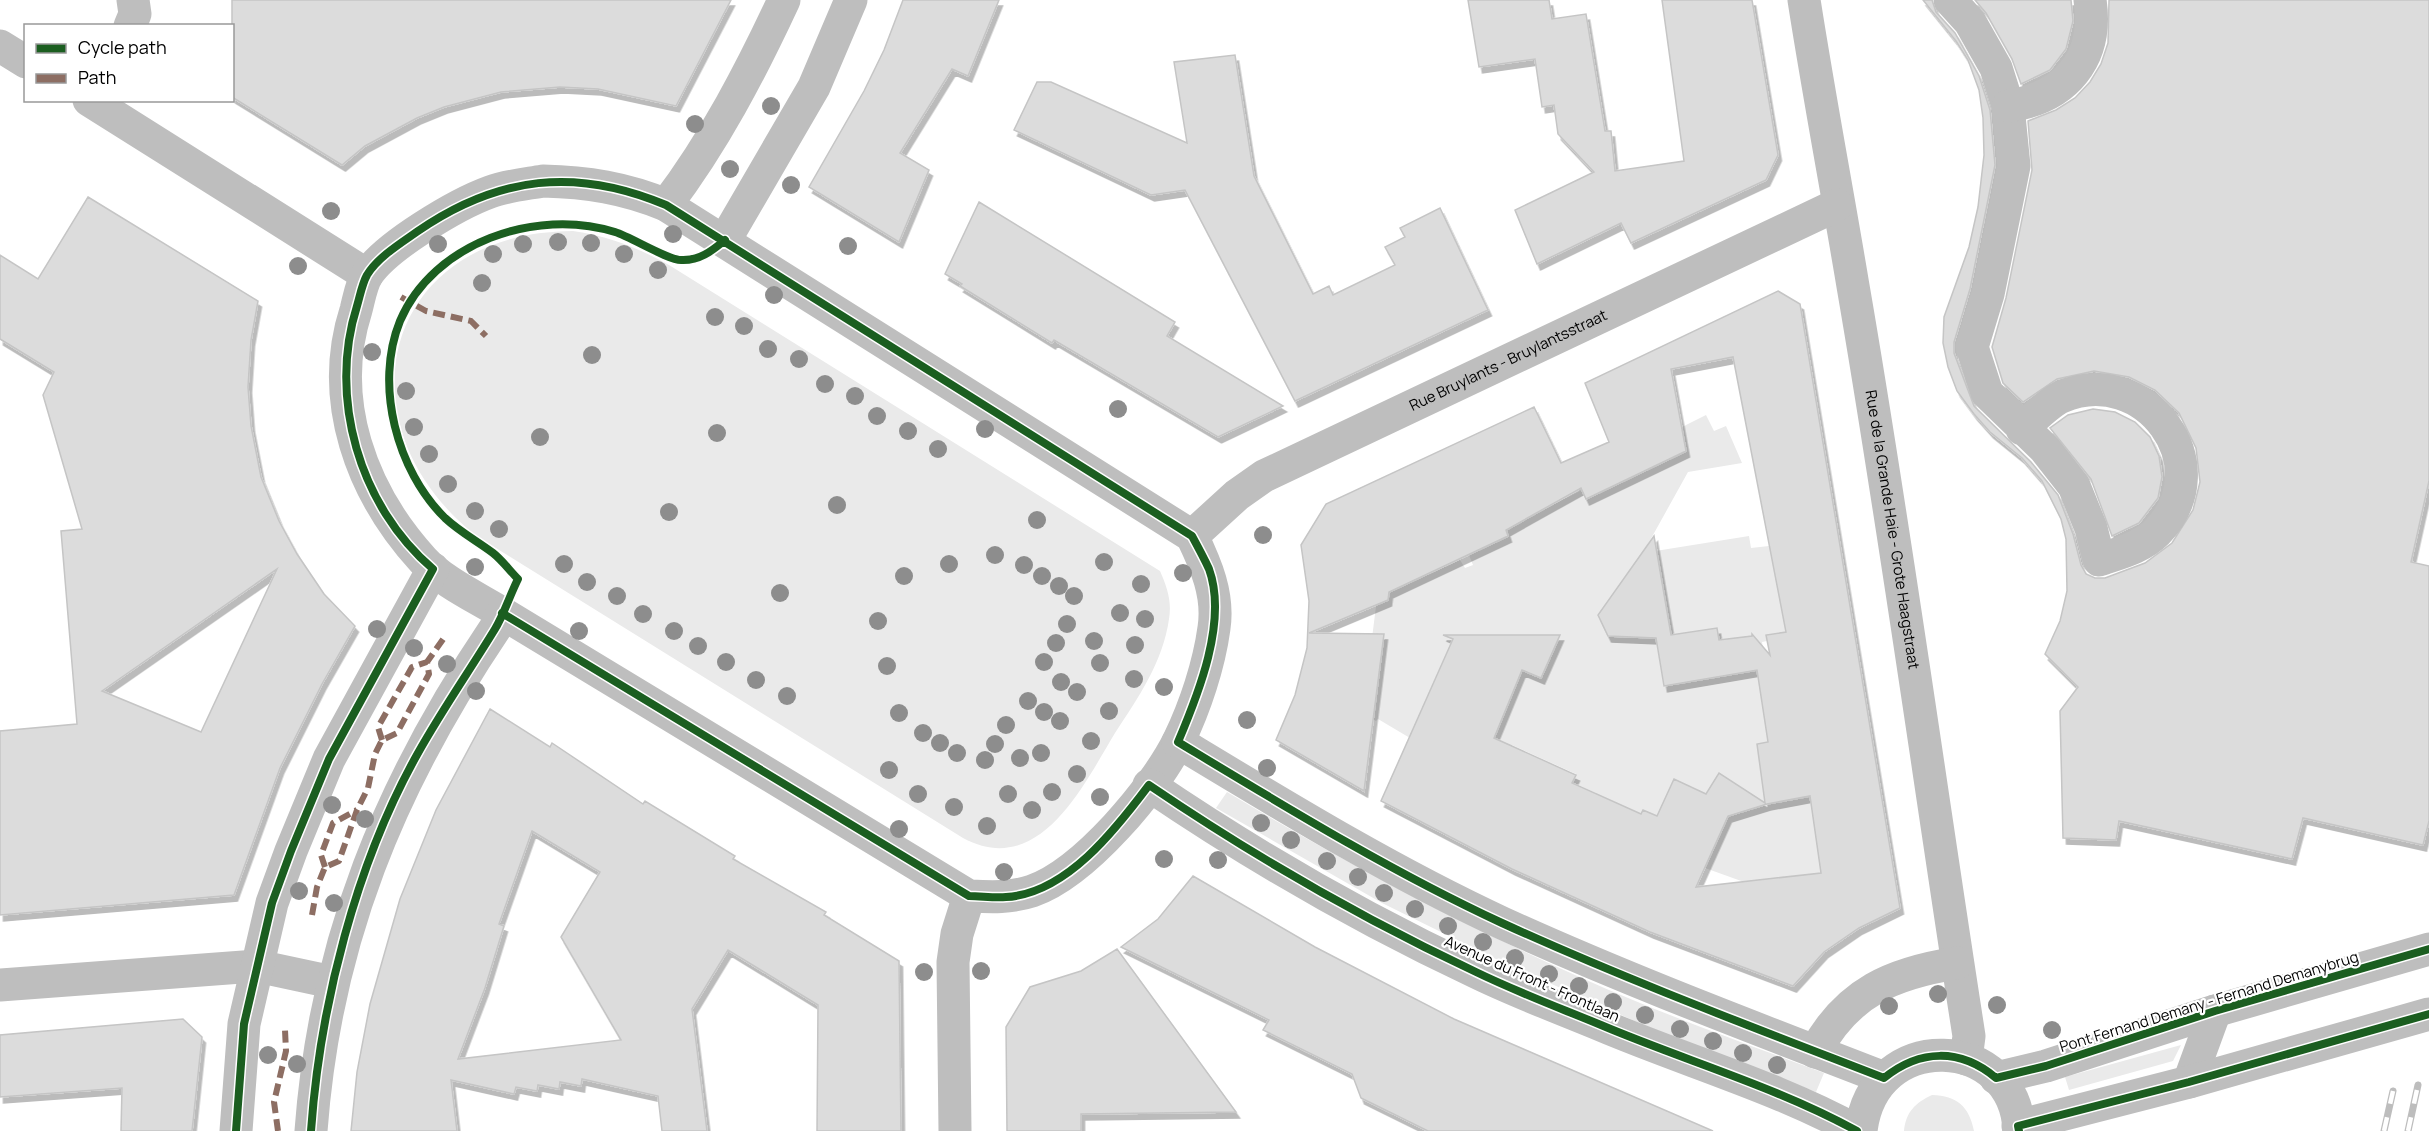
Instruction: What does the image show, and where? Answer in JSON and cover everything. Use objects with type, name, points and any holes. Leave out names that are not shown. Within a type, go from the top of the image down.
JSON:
[{"type":"street","points":[[131,24],[135,14],[133,0]]},
{"type":"street","points":[[666,205],[691,171],[758,57],[784,0]]},
{"type":"street","points":[[725,240],[814,87],[851,0]]},
{"type":"street","name":"Rue de la Grande Haie - Grote Haagstraat","points":[[1804,0],[1837,205],[1853,285],[1970,1036],[1966,1059]]},
{"type":"street","points":[[1950,0],[1970,22],[1996,69],[2008,106],[2014,166],[1988,294],[1972,347],[1987,393],[2022,429],[2045,449],[2074,486],[2091,528],[2099,560],[2135,548],[2156,532],[2172,511],[2180,486],[2180,460],[2172,435],[2157,414],[2136,399],[2111,390],[2084,390],[2060,398],[2022,429]]},
{"type":"street","points":[[2008,106],[2030,103],[2051,94],[2069,79],[2082,61],[2090,40],[2092,18],[2090,0]]},
{"type":"street","points":[[0,46],[24,61]]},
{"type":"street","points":[[92,102],[367,275]]},
{"type":"street","points":[[543,181],[587,182],[633,191],[666,205],[725,240],[1192,536],[1209,571],[1215,626],[1191,712],[1178,742],[1149,785],[1100,845],[1056,880],[1033,891],[1008,897],[969,896],[501,613],[433,569],[398,530],[374,491],[358,457],[346,386],[346,354],[350,329],[367,275],[397,246],[445,212],[491,192],[543,181]]},
{"type":"street","name":"Rue Bruylants - Bruylantsstraat","points":[[1192,536],[1237,495],[1264,476],[1837,205]]},
{"type":"street","points":[[236,1131],[244,1024],[280,882],[329,759],[433,569]]},
{"type":"street","points":[[311,1131],[322,1035],[332,982],[380,832],[417,754],[496,627],[501,613]]},
{"type":"street","points":[[1178,742],[1369,855],[1501,922],[1656,990],[1884,1078]]},
{"type":"street","name":"Avenue du Front - Frontlaan","points":[[1149,785],[1200,820],[1339,901],[1476,973],[1614,1031],[1823,1113],[1859,1131]]},
{"type":"street","points":[[954,1131],[953,962],[957,934],[969,896]]},
{"type":"street","name":"Pont Fernand Demany - Fernand Demanybrug","points":[[1996,1078],[2046,1066],[2215,1011],[2429,949]]},
{"type":"street","points":[[1815,1052],[1829,1026],[1854,1001],[1886,982],[1916,970],[1957,963]]},
{"type":"street","points":[[0,985],[257,966],[332,982]]},
{"type":"street","name":"Pont Fernand Demany - Fernand Demanybrug","points":[[2189,1082],[2215,1011]]},
{"type":"street","points":[[1859,1131],[1867,1103],[1884,1078],[1898,1066],[1930,1055],[1948,1055],[1982,1066],[1996,1078],[2012,1100],[2019,1129],[2429,1014]]},
{"type":"shaded area","points":[[573,231],[623,244],[669,265],[1160,571],[1168,594],[1170,612],[1166,635],[1155,665],[1141,693],[1073,800],[1056,821],[1036,837],[1014,846],[990,847],[963,838],[475,535],[431,490],[405,440],[394,389],[400,341],[422,298],[458,263],[508,240]]},
{"type":"shaded area","points":[[1706,415],[1714,431],[1726,426],[1742,463],[1688,472],[1643,553],[1749,536],[1751,548],[1769,546],[1780,553],[1786,632],[1781,638],[1762,642],[1775,722],[1768,742],[1757,744],[1766,804],[1810,796],[1817,836],[1833,873],[1803,905],[1799,875],[1744,882],[1705,868],[1696,790],[1674,779],[1657,816],[1637,823],[1592,804],[1596,793],[1572,782],[1576,774],[1512,745],[1508,752],[1410,738],[1378,719],[1376,721],[1367,716],[1372,638],[1381,567],[1416,552],[1427,575],[1460,560],[1465,568],[1473,565],[1469,555],[1508,536],[1506,530],[1512,527],[1508,519],[1529,517],[1582,490],[1587,498],[1630,478],[1678,429]],"holes":[[[1600,618],[1671,635],[1717,629],[1726,675],[1664,685],[1656,638],[1608,637]],[[1455,635],[1559,636],[1541,678],[1522,670],[1458,677],[1440,669]]]},
{"type":"shaded area","points":[[1227,792],[1402,891],[1538,958],[1643,1004],[1824,1073],[1816,1092],[1646,1026],[1504,963],[1382,903],[1216,808]]},
{"type":"shaded area","points":[[2181,1045],[2173,1061],[2069,1090],[2065,1077]]},
{"type":"shaded area","points":[[1932,1095],[1955,1100],[1960,1104],[1969,1115],[1974,1131],[1904,1131],[1912,1109]]},
{"type":"building","points":[[232,0],[731,0],[676,106],[598,89],[560,87],[501,92],[444,107],[417,118],[365,146],[342,165],[234,98],[234,24],[232,24]]},
{"type":"building","points":[[903,0],[999,0],[968,76],[952,69],[900,153],[929,170],[899,242],[809,187],[864,91],[884,50]]},
{"type":"building","points":[[1468,0],[1549,0],[1552,19],[1586,14],[1605,131],[1611,131],[1615,171],[1684,161],[1662,0],[1752,0],[1778,155],[1766,180],[1631,243],[1621,223],[1537,264],[1515,210],[1594,172],[1558,134],[1554,105],[1542,107],[1535,59],[1479,67]]},
{"type":"building","points":[[1923,0],[1932,0],[1936,12],[1955,33],[1979,76],[1990,110],[1995,165],[1970,289],[1954,342],[1954,353],[1974,406],[2031,462],[2058,495],[2086,574],[2095,578],[2105,578],[2145,563],[2172,543],[2193,510],[2200,482],[2196,448],[2179,413],[2155,390],[2129,377],[2094,371],[2057,379],[2023,402],[2003,383],[1992,347],[2006,298],[2032,170],[2028,121],[2056,110],[2075,98],[2090,82],[2101,64],[2108,43],[2109,0],[2429,0],[2429,481],[2411,562],[2429,566],[2429,821],[2423,845],[2303,818],[2292,859],[2119,821],[2116,840],[2063,838],[2060,711],[2078,687],[2045,654],[2060,621],[2067,591],[2066,539],[2061,519],[2042,481],[2022,458],[1990,432],[1974,414],[1957,391],[1948,367],[1943,343],[1944,317],[1969,247],[1978,207],[1984,155],[1983,118],[1979,90],[1968,60],[1956,41]]},
{"type":"building","points":[[1975,0],[2071,0],[2073,21],[2066,49],[2050,70],[2021,84],[2012,59],[1986,13]]},
{"type":"building","points":[[1235,55],[1254,176],[1313,294],[1329,286],[1333,295],[1395,265],[1385,247],[1405,237],[1400,228],[1440,208],[1488,310],[1295,401],[1185,190],[1151,195],[1014,130],[1037,82],[1051,82],[1187,143],[1174,62]]},
{"type":"building","points":[[88,197],[258,301],[251,340],[248,387],[251,426],[261,477],[279,521],[297,554],[324,594],[355,626],[322,684],[280,768],[234,895],[0,915],[0,731],[77,724],[61,531],[82,529],[43,395],[54,372],[0,339],[0,255],[38,279]],"holes":[[[277,569],[201,732],[102,691]]]},
{"type":"building","points":[[979,202],[1175,322],[1167,336],[1283,406],[1218,437],[1054,340],[1052,343],[960,286],[962,284],[945,274]]},
{"type":"building","points":[[1778,291],[1800,304],[1900,908],[1859,928],[1824,952],[1793,986],[1650,932],[1512,869],[1381,801],[1453,639],[1443,635],[1560,635],[1541,678],[1522,670],[1494,738],[1576,775],[1572,783],[1641,814],[1643,810],[1657,816],[1674,779],[1706,794],[1719,773],[1765,803],[1757,744],[1768,742],[1757,670],[1664,686],[1656,638],[1608,636],[1598,615],[1654,536],[1671,635],[1717,628],[1719,640],[1752,636],[1752,634],[1770,655],[1766,635],[1786,632],[1733,357],[1671,369],[1686,451],[1586,499],[1581,488],[1506,530],[1508,536],[1389,592],[1388,600],[1309,633],[1384,634],[1364,791],[1276,740],[1295,695],[1307,648],[1309,601],[1301,545],[1326,504],[1534,407],[1561,463],[1609,442],[1585,383]],"holes":[[[1810,796],[1821,873],[1696,887],[1728,816],[1767,804]]]},
{"type":"building","points":[[2093,409],[2115,412],[2135,422],[2150,437],[2159,456],[2162,477],[2158,498],[2139,523],[2112,536],[2091,479],[2050,428],[2068,415]]},
{"type":"building","points":[[490,709],[550,747],[552,743],[643,804],[645,801],[735,856],[733,859],[826,912],[824,915],[899,961],[901,1131],[817,1131],[818,1005],[728,950],[692,1009],[707,1131],[662,1131],[658,1096],[582,1079],[581,1086],[560,1082],[559,1089],[538,1085],[537,1091],[516,1087],[514,1094],[451,1080],[457,1131],[351,1131],[357,1072],[370,1004],[400,899],[436,810]],"holes":[[[532,831],[600,872],[561,937],[621,1040],[458,1059],[485,988],[504,926],[499,924]]]},
{"type":"building","points":[[1193,876],[1315,947],[1454,1019],[1713,1131],[1428,1131],[1361,1098],[1352,1074],[1263,1030],[1269,1020],[1121,947],[1158,919]]},
{"type":"building","points":[[1117,949],[1236,1112],[1081,1114],[1081,1131],[1007,1131],[1006,1027],[1030,987],[1081,971]]},
{"type":"building","points":[[183,1019],[202,1037],[192,1131],[121,1131],[122,1088],[0,1097],[0,1035]]},
{"type":"railway","points":[[2408,1131],[2418,1085]]},
{"type":"railway","points":[[2384,1131],[2393,1091]]},
{"type":"marked path","points":[[401,297],[426,311],[471,321],[486,336]]},
{"type":"marked path","points":[[312,915],[317,887],[325,867],[339,861],[357,810],[368,788],[375,754],[382,740],[397,733],[429,674],[427,662],[446,635]]},
{"type":"marked path","points":[[382,740],[378,727],[412,667],[427,662]]},
{"type":"marked path","points":[[325,867],[321,855],[333,823],[357,810]]},
{"type":"marked path","points":[[278,1131],[274,1102],[286,1051],[285,1030]]},
{"type":"cycle path","points":[[236,1131],[244,1024],[272,903],[329,759],[433,569],[407,543],[386,514],[369,482],[356,448],[349,413],[346,377],[349,341],[362,286],[367,275],[383,256],[448,213],[478,198],[538,183],[569,182],[601,185],[666,205],[1192,536],[1209,569],[1214,589],[1215,611],[1213,634],[1202,680],[1178,742],[1419,882],[1502,923],[1644,984],[1884,1078],[1912,1062],[1926,1057],[1940,1056],[1968,1061],[1996,1078],[2046,1066],[2215,1011],[2429,949]]},
{"type":"cycle path","points":[[311,1131],[323,1034],[332,985],[359,888],[376,841],[418,753],[495,629],[518,579],[493,553],[445,518],[428,499],[403,452],[390,399],[389,372],[392,346],[400,321],[415,294],[436,271],[462,252],[490,238],[521,229],[553,224],[584,225],[615,232],[681,260],[699,257],[725,240]]},
{"type":"cycle path","points":[[502,613],[969,896],[1006,897],[1028,893],[1069,872],[1105,839],[1149,785],[1268,861],[1434,952],[1538,1000],[1795,1101],[1857,1131]]},
{"type":"cycle path","points":[[2019,1131],[2018,1126],[2189,1082],[2429,1014]]}]
